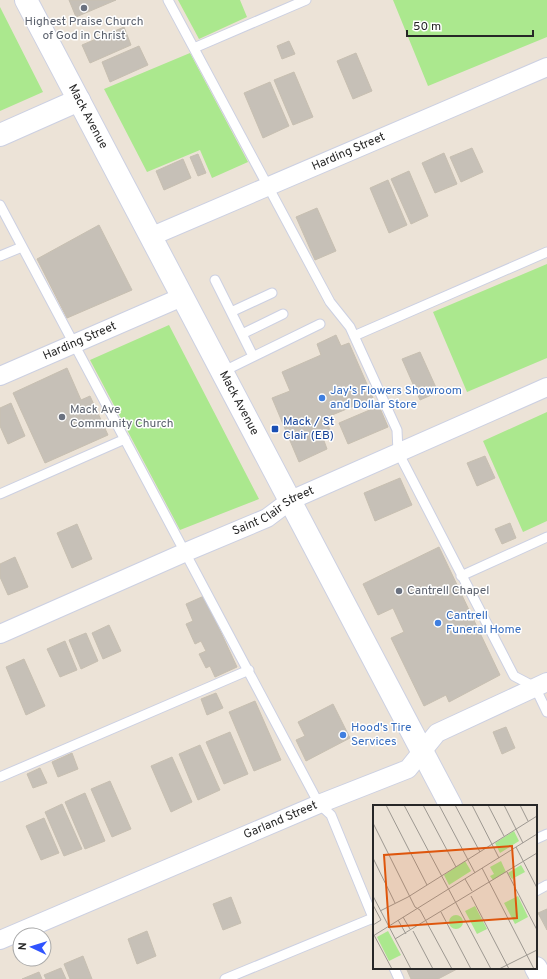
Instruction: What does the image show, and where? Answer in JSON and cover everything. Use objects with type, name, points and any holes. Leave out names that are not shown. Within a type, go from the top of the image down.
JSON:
[{"type":"main road","name":"Mack Avenue","points":[[26,0],[450,805]]},
{"type":"main road","points":[[0,135],[79,100]]},
{"type":"main road","points":[[537,969],[542,979]]},
{"type":"street","name":"Harding Street","points":[[150,237],[547,67]]},
{"type":"street","name":"Harding Street","points":[[0,376],[182,296]]},
{"type":"street","name":"Saint Clair Street","points":[[0,634],[267,518],[291,500],[547,387]]},
{"type":"street","name":"Garland Street","points":[[0,940],[319,804],[408,769],[437,733],[541,685]]},
{"type":"lane","points":[[168,0],[330,302],[350,327],[397,430],[398,452],[514,676],[541,685],[547,712]]},
{"type":"lane","points":[[194,48],[306,0]]},
{"type":"lane","points":[[0,205],[73,344],[249,670],[319,804],[332,815],[373,917]]},
{"type":"lane","points":[[0,256],[22,246]]},
{"type":"lane","points":[[354,336],[547,252]]},
{"type":"lane","points":[[215,280],[253,356]]},
{"type":"lane","points":[[231,312],[272,293]]},
{"type":"lane","points":[[242,334],[283,314]]},
{"type":"lane","points":[[222,372],[320,324]]},
{"type":"lane","points":[[0,494],[125,439]]},
{"type":"lane","points":[[461,576],[547,537]]},
{"type":"lane","points":[[0,776],[249,670]]},
{"type":"lane","points":[[537,839],[547,834]]},
{"type":"lane","points":[[537,890],[547,885]]},
{"type":"lane","points":[[225,979],[373,919]]},
{"type":"lane","points":[[394,969],[398,979]]},
{"type":"green space","points":[[178,0],[240,0],[247,17],[199,39]]},
{"type":"green space","points":[[393,0],[547,0],[547,37],[428,86]]},
{"type":"green space","points":[[0,7],[43,92],[0,111]]},
{"type":"green space","points":[[190,53],[248,162],[212,178],[200,150],[147,172],[104,89]]},
{"type":"green space","points":[[547,264],[547,358],[467,392],[433,312]]},
{"type":"green space","points":[[169,325],[259,499],[180,530],[90,360]]},
{"type":"green space","points":[[547,412],[547,521],[523,532],[483,441]]},
{"type":"building","name":"Highest Praise Church of God in Christ","points":[[69,0],[116,0],[76,17]]},
{"type":"building","points":[[124,27],[131,45],[90,63],[82,45]]},
{"type":"building","points":[[289,41],[295,54],[282,59],[277,46]]},
{"type":"building","points":[[139,46],[148,65],[110,82],[102,62]]},
{"type":"building","points":[[356,53],[372,91],[353,99],[337,61]]},
{"type":"building","points":[[294,72],[313,117],[293,125],[274,80]]},
{"type":"building","points":[[270,82],[289,126],[263,138],[244,93]]},
{"type":"building","points":[[472,148],[483,172],[461,182],[450,157]]},
{"type":"building","points":[[444,153],[457,184],[435,193],[422,163]]},
{"type":"building","points":[[198,154],[206,173],[198,176],[190,157]]},
{"type":"building","points":[[183,159],[191,178],[164,190],[156,171]]},
{"type":"building","points":[[409,171],[428,216],[411,224],[391,179]]},
{"type":"building","points":[[388,180],[407,225],[389,233],[370,188]]},
{"type":"building","points":[[317,208],[336,251],[315,260],[296,217]]},
{"type":"building","points":[[99,225],[132,290],[67,318],[37,259]]},
{"type":"building","name":"Jay's Flowers Showroom and Dollar Store","points":[[336,335],[341,346],[349,343],[373,398],[325,418],[332,434],[323,438],[327,449],[299,462],[272,398],[290,391],[282,372],[321,355],[317,344]]},
{"type":"building","points":[[420,352],[438,392],[420,400],[402,359]]},
{"type":"building","name":"Mack Ave Community Church","points":[[67,368],[81,400],[90,396],[108,435],[45,463],[13,393]]},
{"type":"building","points":[[11,403],[25,436],[8,444],[0,426],[0,408]]},
{"type":"building","points":[[379,406],[388,427],[348,444],[339,423]]},
{"type":"building","points":[[485,456],[495,478],[477,486],[467,463]]},
{"type":"building","points":[[400,478],[412,505],[375,521],[364,493]]},
{"type":"building","points":[[510,523],[516,538],[502,544],[495,529]]},
{"type":"building","points":[[77,524],[92,559],[72,568],[57,533]]},
{"type":"building","name":"Cantrell Funeral Home","points":[[439,547],[500,675],[449,702],[446,695],[424,706],[391,638],[404,632],[393,608],[378,615],[363,584]]},
{"type":"building","points":[[15,557],[28,587],[8,595],[0,577],[0,564]]},
{"type":"building","points":[[204,596],[237,667],[215,677],[210,666],[206,668],[199,654],[206,651],[201,641],[195,644],[186,624],[193,621],[186,604]]},
{"type":"building","points":[[109,625],[121,651],[103,659],[92,633]]},
{"type":"building","points":[[86,633],[98,661],[81,669],[69,640]]},
{"type":"building","points":[[65,641],[77,670],[60,677],[47,649]]},
{"type":"building","points":[[24,659],[45,706],[26,715],[6,667]]},
{"type":"building","points":[[216,693],[223,708],[207,715],[201,699]]},
{"type":"building","points":[[255,701],[281,760],[254,771],[229,712]]},
{"type":"building","points":[[333,704],[350,738],[306,761],[296,740],[305,736],[298,722]]},
{"type":"building","points":[[506,727],[515,748],[502,754],[493,732]]},
{"type":"building","points":[[230,732],[248,774],[224,784],[206,742]]},
{"type":"building","points":[[200,745],[220,790],[198,800],[179,754]]},
{"type":"building","points":[[72,753],[78,769],[58,777],[52,762]]},
{"type":"building","points":[[172,757],[192,802],[171,812],[151,766]]},
{"type":"building","points":[[40,768],[47,783],[33,788],[27,774]]},
{"type":"building","points":[[110,781],[131,829],[112,837],[91,789]]},
{"type":"building","points":[[85,793],[105,841],[85,849],[65,802]]},
{"type":"building","points":[[62,804],[82,849],[64,856],[45,812]]},
{"type":"building","points":[[44,818],[59,853],[41,860],[26,826]]},
{"type":"building","points":[[231,897],[241,923],[223,930],[213,904]]},
{"type":"building","points":[[547,909],[547,930],[538,913]]},
{"type":"building","points":[[147,931],[156,956],[137,964],[128,939]]},
{"type":"building","points":[[83,956],[92,979],[70,979],[64,964]]},
{"type":"building","points":[[61,968],[66,979],[46,979],[44,975]]},
{"type":"building","points":[[457,969],[438,979],[411,979],[407,970]]},
{"type":"building","points":[[39,972],[42,979],[22,979]]},
{"type":"place","name":"Highest Praise Church of God in Christ","points":[[84,8]]},
{"type":"place","name":"Jay's Flowers Showroom and Dollar Store","points":[[322,398]]},
{"type":"place","name":"Mack Ave Community Church","points":[[62,417]]},
{"type":"place","name":"Mack / St Clair (EB)","points":[[275,429]]},
{"type":"place","name":"Cantrell Chapel","points":[[399,591]]},
{"type":"place","name":"Cantrell Funeral Home","points":[[438,623]]},
{"type":"place","name":"Hood's Tire Services","points":[[343,735]]}]
